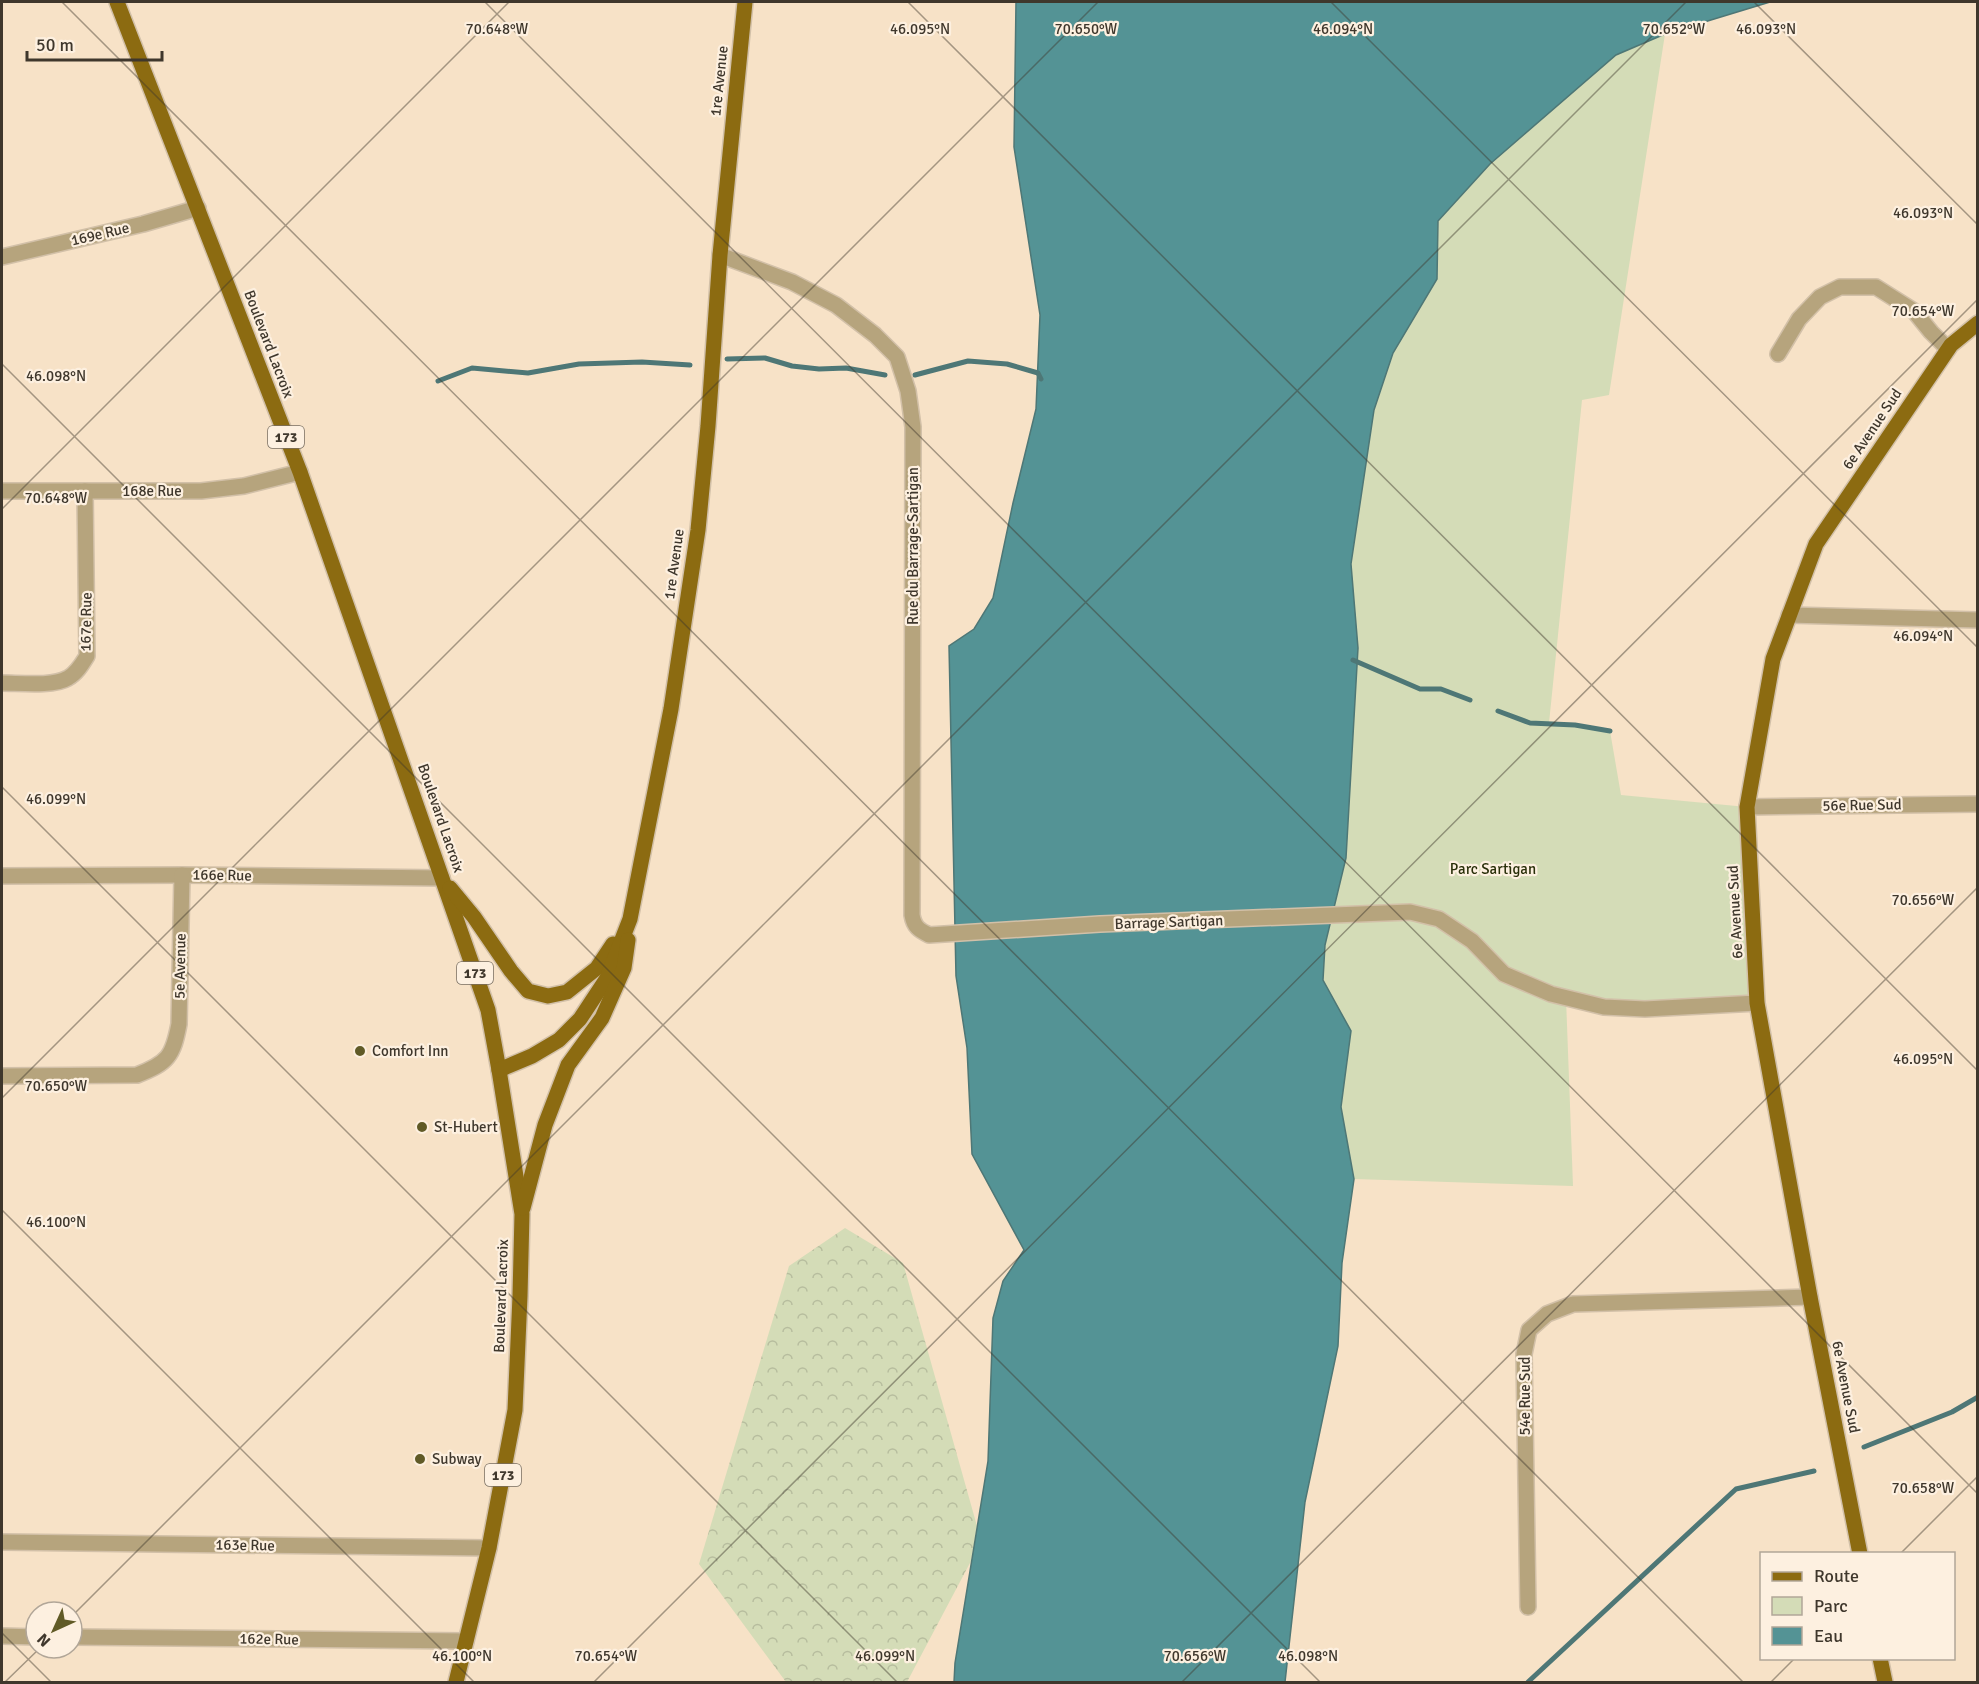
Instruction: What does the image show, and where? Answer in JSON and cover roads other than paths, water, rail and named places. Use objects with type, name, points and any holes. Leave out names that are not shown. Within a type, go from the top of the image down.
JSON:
[{"type":"main road","name":"Boulevard Lacroix","points":[[117,2],[300,472],[488,1010],[522,1214],[515,1410],[489,1548],[456,1683]]},
{"type":"main road","name":"1re Avenue","points":[[499,1070],[532,1056],[559,1040],[580,1019],[607,978],[630,919],[671,709],[698,530],[720,255],[745,2]]},
{"type":"main road","name":"6e Avenue Sud","points":[[1860,1552],[1810,1297],[1757,1003],[1747,807],[1773,659],[1816,544],[1948,349],[1977,323]]},
{"type":"main road","points":[[442,878],[474,917],[528,992],[549,996],[567,992],[597,968],[630,919]]},
{"type":"main road","points":[[522,1214],[545,1125],[568,1065],[602,1018],[624,968],[630,919]]},
{"type":"main road","points":[[1880,1660],[1885,1683]]},
{"type":"street","name":"169e Rue","points":[[2,257],[142,224],[198,208]]},
{"type":"street","name":"Rue du Barrage-Sartigan","points":[[720,255],[792,282],[836,305],[875,335],[897,357],[908,390],[913,427],[912,915],[914,925],[929,935]]},
{"type":"street","points":[[1778,354],[1799,320],[1820,297],[1840,286],[1876,287],[1914,311],[1948,349]]},
{"type":"street","name":"168e Rue","points":[[2,491],[201,491],[244,486],[300,472]]},
{"type":"street","name":"167e Rue","points":[[2,682],[50,682],[67,679],[80,668],[87,656],[85,491]]},
{"type":"street","points":[[1789,615],[1977,620]]},
{"type":"street","points":[[1977,804],[1977,809]]},
{"type":"street","name":"56e Rue Sud","points":[[1747,807],[1977,804]]},
{"type":"street","name":"166e Rue","points":[[2,876],[182,875],[442,878]]},
{"type":"street","name":"5e Avenue","points":[[2,1076],[138,1075],[158,1067],[170,1055],[176,1041],[179,1024],[182,875]]},
{"type":"street","name":"Barrage Sartigan","points":[[929,935],[1100,924],[1410,912],[1439,919],[1472,941],[1504,974],[1551,994],[1604,1007],[1645,1009],[1757,1003]]},
{"type":"street","name":"54e Rue Sud","points":[[1528,1607],[1524,1354],[1529,1330],[1547,1314],[1573,1304],[1810,1297]]},
{"type":"street","name":"163e Rue","points":[[2,1542],[489,1548]]},
{"type":"street","points":[[2,1636],[24,1637]]},
{"type":"street","name":"162e Rue","points":[[84,1637],[466,1641]]},
{"type":"water","points":[[1016,2],[1770,2],[1665,34],[1616,55],[1490,164],[1438,221],[1437,279],[1393,353],[1374,410],[1351,564],[1358,648],[1346,858],[1325,945],[1323,980],[1351,1031],[1341,1107],[1354,1179],[1342,1263],[1338,1346],[1305,1502],[1285,1682],[954,1682],[955,1663],[988,1461],[993,1318],[1003,1281],[1024,1250],[972,1154],[967,1048],[956,976],[949,646],[974,629],[993,598],[1036,409],[1040,315],[1014,147]]},
{"type":"waterway","points":[[727,359],[765,358],[792,366],[819,369],[846,368],[885,375]]},
{"type":"waterway","points":[[915,375],[968,361],[1007,364],[1038,373],[1041,379]]},
{"type":"waterway","points":[[438,381],[472,368],[528,373],[579,364],[642,362],[690,365]]},
{"type":"waterway","points":[[1353,660],[1420,689],[1441,689],[1470,700]]},
{"type":"waterway","points":[[1498,711],[1530,723],[1575,725],[1610,731]]},
{"type":"waterway","points":[[1864,1447],[1952,1412],[1978,1397]]},
{"type":"waterway","points":[[1528,1682],[1736,1489],[1814,1471]]},
{"type":"place","name":"Comfort Inn","points":[[360,1051]]},
{"type":"place","name":"St-Hubert","points":[[422,1127]]},
{"type":"place","name":"Subway","points":[[420,1459]]},
{"type":"park label","name":"Parc Sartigan","points":[[1493,869]]}]
